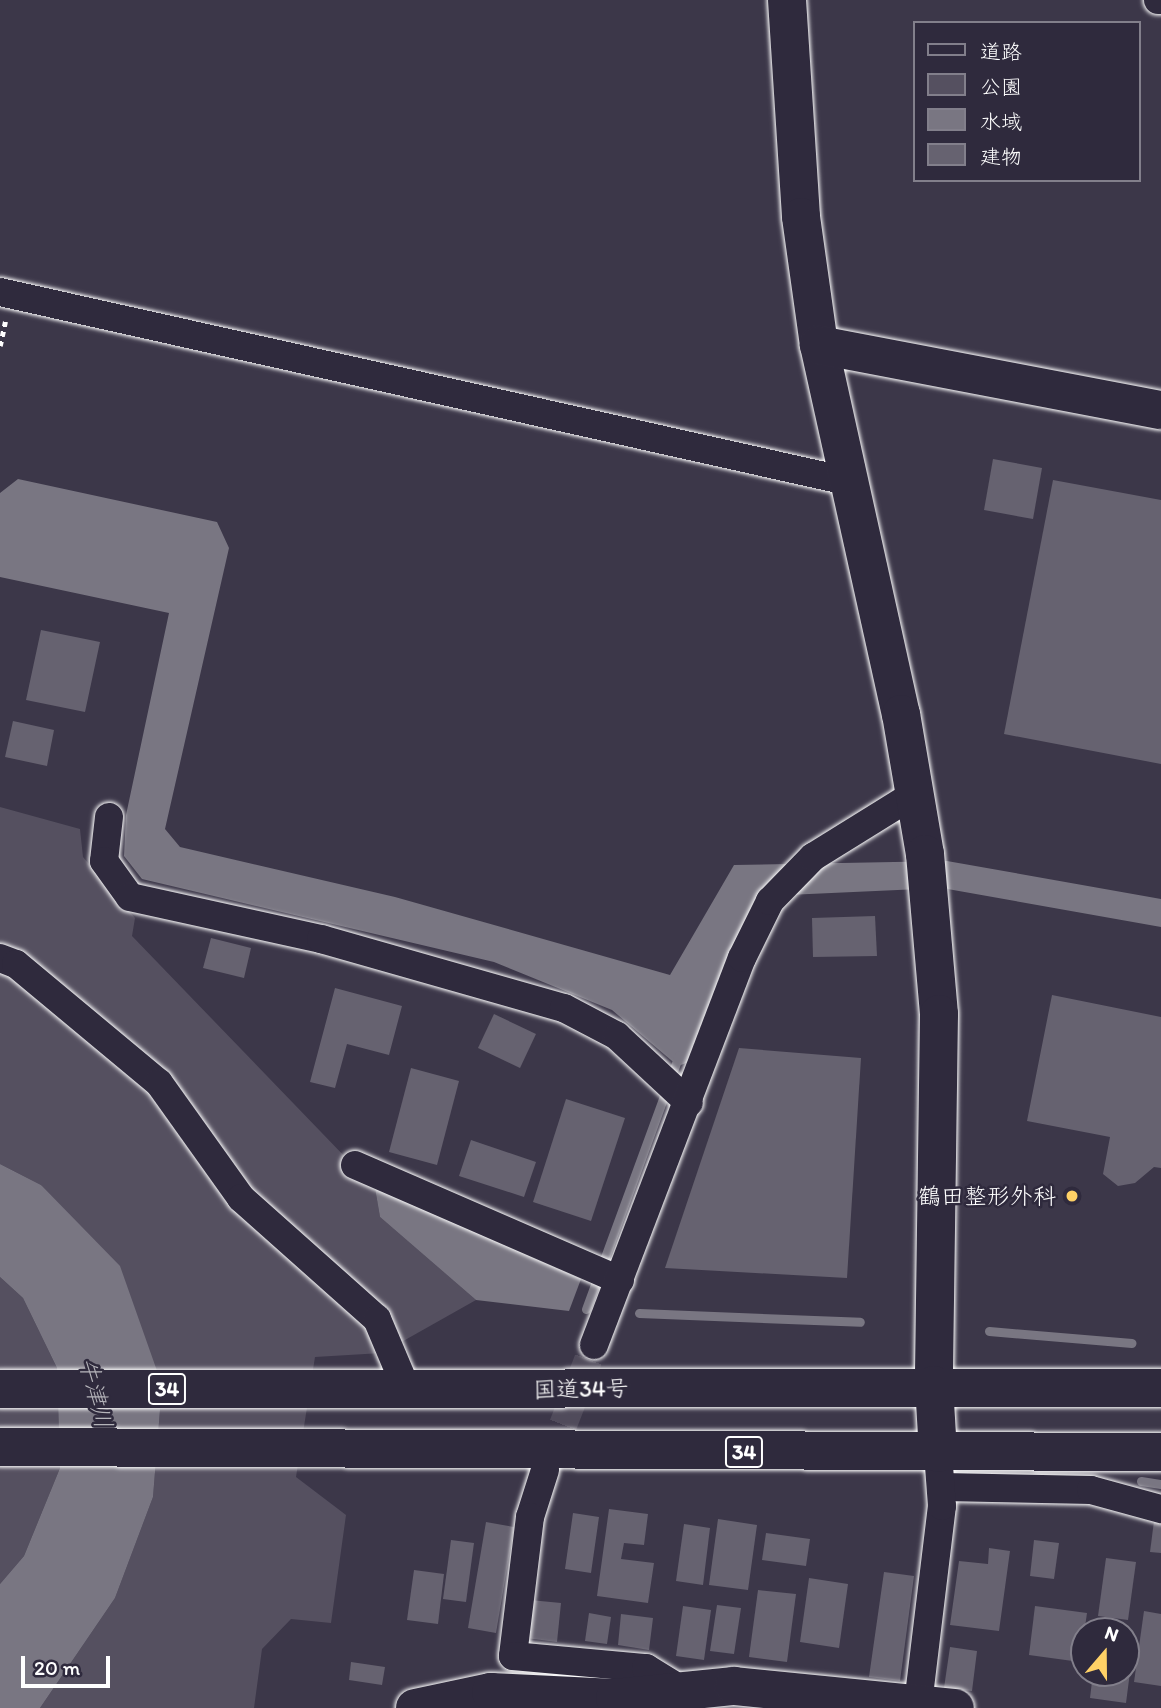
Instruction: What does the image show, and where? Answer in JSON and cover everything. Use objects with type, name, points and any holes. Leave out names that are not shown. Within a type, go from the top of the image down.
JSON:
[{"type":"main road","points":[[787,0],[801,217],[819,345],[847,481],[901,714],[931,906],[939,1014],[934,1385],[940,1470]]},
{"type":"main road","points":[[819,345],[1161,410]]},
{"type":"main road","name":"国道34号","points":[[0,1389],[407,1390],[934,1385],[1161,1388]]},
{"type":"main road","name":"34","points":[[0,1447],[327,1450],[940,1470],[1161,1452]]},
{"type":"main road","points":[[415,1708],[491,1692],[694,1700],[734,1686],[850,1703],[918,1704],[955,1708]]},
{"type":"street","points":[[0,292],[847,481]]},
{"type":"street","points":[[594,1345],[689,1103],[742,958],[770,901],[813,857],[913,795]]},
{"type":"street","points":[[109,817],[104,861],[130,897],[321,939],[564,1008],[617,1036],[689,1103]]},
{"type":"street","points":[[0,958],[16,964],[159,1083],[241,1198],[377,1319],[407,1390]]},
{"type":"street","points":[[355,1165],[620,1280]]},
{"type":"street","points":[[545,1470],[530,1517],[513,1656],[646,1668],[694,1700]]},
{"type":"street","points":[[918,1704],[940,1470],[1091,1490],[1161,1509]]},
{"type":"green space","points":[[0,807],[80,829],[83,857],[135,918],[132,936],[375,1188],[380,1217],[476,1300],[382,1353],[315,1357],[296,1477],[346,1515],[331,1623],[291,1619],[262,1649],[254,1708],[40,1708],[115,1598],[153,1497],[162,1385],[41,1185],[0,1164]]},
{"type":"green space","points":[[0,1277],[23,1298],[57,1368],[60,1468],[24,1556],[0,1584]]},
{"type":"water","points":[[18,479],[217,522],[229,548],[165,829],[180,847],[395,897],[670,975],[734,865],[947,861],[1161,899],[1161,927],[942,888],[765,896],[689,1062],[678,1066],[612,1010],[494,962],[142,879],[124,856],[126,815],[169,613],[0,577],[0,493]]},
{"type":"water","name":"牛津川","points":[[0,1164],[41,1185],[120,1266],[162,1385],[153,1497],[115,1598],[40,1708],[0,1708],[0,1584],[24,1556],[60,1468],[57,1368],[23,1298],[0,1277]]},
{"type":"water","points":[[375,1188],[581,1279],[569,1311],[476,1300],[380,1217]]},
{"type":"building","points":[[993,459],[1042,468],[1033,519],[984,510]]},
{"type":"building","points":[[1053,480],[1161,500],[1161,764],[1004,734]]},
{"type":"building","points":[[41,630],[100,642],[85,712],[26,700]]},
{"type":"building","points":[[13,721],[54,730],[47,766],[5,757]]},
{"type":"building","points":[[875,916],[877,956],[813,957],[812,918]]},
{"type":"building","points":[[211,938],[251,948],[244,978],[203,968]]},
{"type":"building","points":[[335,988],[402,1006],[389,1055],[347,1044],[335,1088],[310,1082]]},
{"type":"building","name":"鶴田整形外科","points":[[1052,995],[1161,1017],[1161,1168],[1154,1167],[1135,1183],[1118,1186],[1103,1174],[1110,1137],[1027,1121]]},
{"type":"building","points":[[494,1014],[536,1034],[520,1068],[478,1048]]},
{"type":"building","points":[[739,1048],[861,1058],[847,1278],[665,1268]]},
{"type":"building","points":[[411,1068],[459,1081],[437,1165],[389,1152]]},
{"type":"building","points":[[566,1099],[625,1118],[591,1221],[533,1202]]},
{"type":"building","points":[[471,1140],[536,1162],[524,1197],[459,1176]]},
{"type":"building","points":[[609,1509],[648,1514],[644,1545],[624,1543],[621,1559],[654,1563],[648,1603],[597,1596]]},
{"type":"building","points":[[573,1513],[599,1517],[591,1573],[565,1569]]},
{"type":"building","points":[[718,1519],[757,1525],[748,1590],[709,1585]]},
{"type":"building","points":[[1154,1521],[1161,1522],[1161,1553],[1150,1552]]},
{"type":"building","points":[[486,1522],[514,1527],[496,1633],[468,1628]]},
{"type":"building","points":[[684,1524],[710,1528],[703,1585],[676,1581]]},
{"type":"building","points":[[766,1533],[810,1539],[806,1566],[762,1560]]},
{"type":"building","points":[[451,1540],[474,1543],[466,1602],[443,1599]]},
{"type":"building","points":[[1034,1540],[1059,1543],[1054,1579],[1030,1576]]},
{"type":"building","points":[[989,1548],[1010,1551],[999,1631],[950,1625],[959,1561],[988,1564]]},
{"type":"building","points":[[1106,1558],[1136,1562],[1128,1617],[1098,1616]]},
{"type":"building","points":[[414,1570],[444,1574],[438,1624],[407,1620]]},
{"type":"building","points":[[884,1572],[914,1576],[900,1681],[869,1677]]},
{"type":"building","points":[[809,1578],[848,1584],[839,1648],[800,1642]]},
{"type":"building","points":[[758,1590],[796,1594],[787,1662],[749,1657]]},
{"type":"building","points":[[530,1600],[561,1603],[557,1642],[526,1638]]},
{"type":"building","points":[[717,1605],[741,1608],[734,1654],[710,1651]]},
{"type":"building","points":[[683,1606],[711,1610],[704,1660],[676,1656]]},
{"type":"building","points":[[1035,1606],[1087,1613],[1086,1617],[1070,1617],[1070,1661],[1029,1655]]},
{"type":"building","points":[[1144,1611],[1161,1614],[1161,1686],[1140,1683],[1140,1639]]},
{"type":"building","points":[[589,1613],[611,1617],[607,1644],[585,1641]]},
{"type":"building","points":[[621,1614],[653,1618],[649,1650],[618,1645]]},
{"type":"building","points":[[950,1647],[977,1651],[972,1691],[944,1688]]},
{"type":"building","points":[[351,1662],[385,1667],[382,1685],[349,1680]]},
{"type":"building","points":[[1091,1687],[1128,1687],[1126,1703],[1090,1698]]},
{"type":"waterway","points":[[586,1309],[679,1055]]},
{"type":"waterway","points":[[639,1313],[860,1322]]},
{"type":"waterway","points":[[989,1331],[1131,1343]]},
{"type":"waterway","points":[[1141,1481],[1161,1484]]},
{"type":"tunnel","points":[[548,1464],[594,1345]]},
{"type":"place","name":"鶴田整形外科","points":[[1072,1196]]}]
